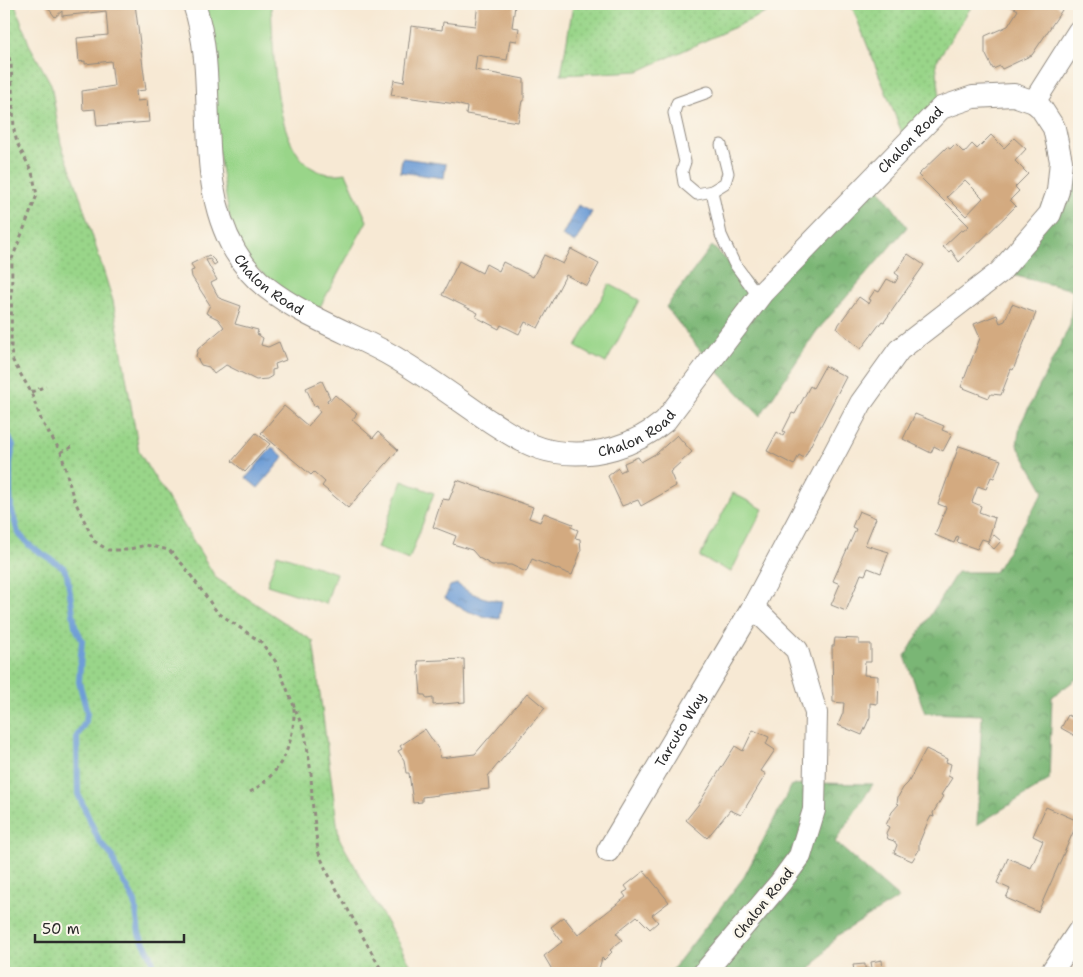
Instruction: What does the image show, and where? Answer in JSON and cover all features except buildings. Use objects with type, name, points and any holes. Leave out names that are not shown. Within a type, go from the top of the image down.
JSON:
[{"type":"street","name":"Chalon Road","points":[[194,4],[205,54],[206,118],[211,172],[216,200],[228,236],[250,273],[287,301],[388,354],[517,439],[555,452],[580,454],[603,451],[648,435],[665,421],[680,404],[759,297],[941,108],[973,97],[994,95],[1014,95],[1034,102]]},
{"type":"street","points":[[753,607],[861,403],[899,350],[1000,272],[1050,214],[1058,191],[1061,161],[1054,128],[1047,116],[1034,102],[1079,30]]},
{"type":"street","name":"Chalon Road","points":[[704,973],[780,884],[800,856],[814,810],[816,713],[796,650],[753,607]]},
{"type":"street","name":"Tarcuto Way","points":[[608,851],[753,607]]},
{"type":"street","points":[[1051,973],[1079,931]]},
{"type":"lane","points":[[708,92],[677,103],[674,113],[685,162],[682,171],[684,182],[697,194],[712,191],[725,183],[728,173],[721,145]]},
{"type":"lane","points":[[712,191],[721,235],[734,263],[759,297]]},
{"type":"path","points":[[4,42],[11,64],[14,130],[37,188],[35,203],[16,246],[12,268],[11,351],[13,361],[31,392],[42,422],[61,452],[73,497],[94,541],[108,550],[126,550],[146,544],[169,550],[189,571],[217,612],[267,648],[276,662],[306,740],[318,851],[326,870],[383,973]]},
{"type":"path","points":[[31,392],[46,386]]},
{"type":"path","points":[[61,452],[74,446]]},
{"type":"path","points":[[250,792],[263,785],[284,758],[293,733],[294,708]]},
{"type":"green space","points":[[4,4],[15,4],[29,44],[51,84],[61,144],[75,181],[113,301],[139,452],[216,578],[313,641],[339,838],[415,973],[4,973]]},
{"type":"green space","points":[[194,4],[273,4],[271,7],[276,85],[290,140],[303,160],[321,172],[346,173],[367,221],[315,316],[235,251]]},
{"type":"green space","points":[[570,4],[785,4],[639,71],[561,75],[573,5]]},
{"type":"green space","points":[[851,4],[973,4],[936,62],[941,108],[906,143]]},
{"type":"green space","points":[[1061,177],[1079,178],[1079,677],[1052,697],[1049,780],[977,825],[982,715],[925,713],[905,656],[957,572],[995,572],[1044,491],[1017,445],[1020,425],[1070,325],[1073,290],[1000,272]]},
{"type":"green space","points":[[872,179],[907,227],[816,332],[760,416],[709,362],[666,307],[712,246],[762,293]]},
{"type":"green space","points":[[609,284],[639,300],[606,363],[576,347]]},
{"type":"green space","points":[[402,481],[434,493],[409,560],[377,548]]},
{"type":"green space","points":[[733,493],[763,509],[731,572],[700,557]]},
{"type":"green space","points":[[277,554],[336,573],[326,604],[267,585]]},
{"type":"green space","points":[[814,783],[873,784],[835,842],[899,898],[838,935],[807,973],[670,973],[744,877],[792,785]]},
{"type":"water","points":[[402,158],[446,164],[444,178],[400,172]]},
{"type":"water","points":[[578,205],[592,212],[575,243],[562,236]]},
{"type":"water","points":[[272,447],[284,457],[258,488],[246,478]]},
{"type":"water","points":[[457,584],[478,596],[502,601],[499,619],[471,612],[445,598],[450,586]]},
{"type":"waterway","points":[[4,427],[13,446],[10,463],[10,493],[11,508],[18,533],[30,546],[63,567],[67,574],[75,626],[82,640],[79,682],[87,712],[86,721],[77,736],[78,794],[99,841],[113,857],[115,866],[135,902],[139,934],[151,956],[156,973]]}]
